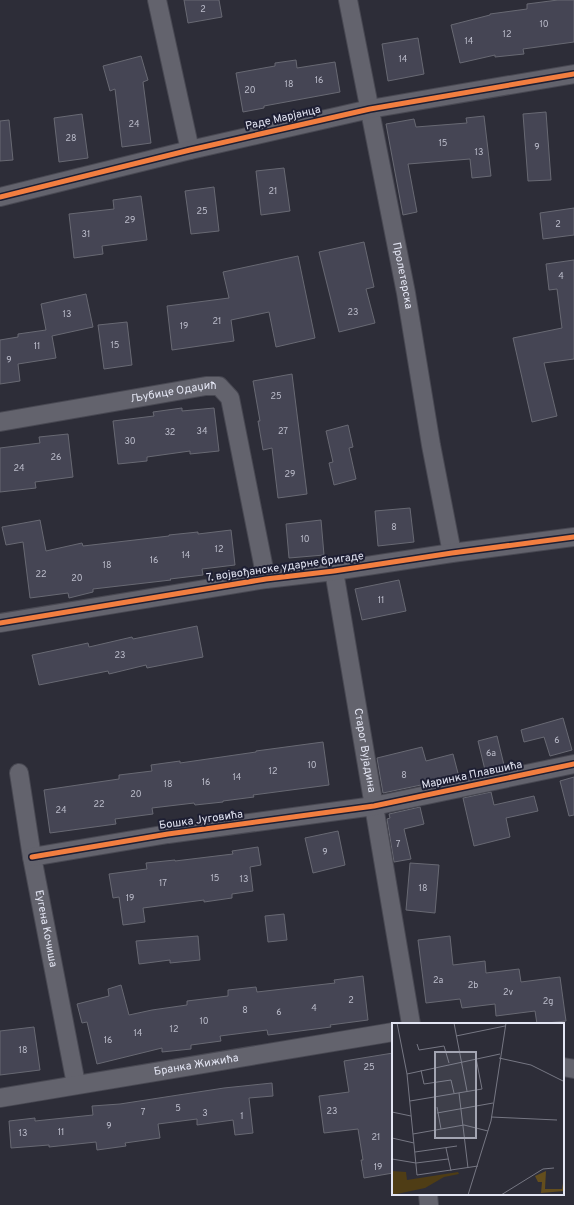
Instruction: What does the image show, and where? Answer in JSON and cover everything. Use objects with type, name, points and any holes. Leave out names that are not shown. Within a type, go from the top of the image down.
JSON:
[{"type":"street","points":[[157,0],[190,150]]},
{"type":"street","name":"Пролетерска","points":[[348,0],[404,286],[431,445],[452,553]]},
{"type":"street","name":"Раде Марјанца","points":[[0,196],[190,150],[370,109],[574,74]]},
{"type":"street","name":"Љубице Одаџић","points":[[0,422],[206,386],[219,386],[230,398],[266,579]]},
{"type":"street","name":"7. војвођанске ударне бригаде","points":[[0,623],[266,579],[334,571],[574,536]]},
{"type":"street","name":"Старог Вујадина","points":[[334,571],[411,1023]]},
{"type":"street","name":"Маринка Плавшића","points":[[374,806],[574,764]]},
{"type":"street","name":"Еугена Кочиша","points":[[19,773],[32,857],[76,1084]]},
{"type":"street","name":"Бошка Југовића","points":[[32,857],[168,834],[374,806]]},
{"type":"street","name":"Бранка Жижића","points":[[0,1098],[76,1084],[392,1032]]},
{"type":"street","points":[[564,1066],[574,1069]]},
{"type":"street","points":[[428,1195],[429,1205]]},
{"type":"building","points":[[184,0],[219,0],[222,17],[188,23]]},
{"type":"building","points":[[558,0],[574,0],[574,42],[523,49],[524,54],[495,57],[495,55],[460,63],[451,25],[490,14],[527,9],[527,4]]},
{"type":"building","points":[[418,38],[424,74],[388,81],[382,44]]},
{"type":"building","points":[[141,56],[148,80],[143,82],[151,143],[122,147],[115,89],[110,91],[103,66]]},
{"type":"building","points":[[296,60],[297,68],[335,62],[340,92],[264,106],[264,108],[243,112],[236,73],[275,66],[275,63]]},
{"type":"building","points":[[546,112],[551,180],[528,181],[523,114]]},
{"type":"building","points":[[82,114],[88,158],[59,162],[54,118]]},
{"type":"building","points":[[484,116],[491,176],[472,178],[470,159],[408,164],[417,212],[403,215],[386,124],[414,119],[416,127],[467,123],[466,118]]},
{"type":"building","points":[[9,120],[13,160],[0,161],[0,121]]},
{"type":"building","points":[[284,168],[290,211],[261,215],[256,171]]},
{"type":"building","points":[[214,187],[219,231],[191,234],[185,191]]},
{"type":"building","points":[[141,196],[147,240],[102,246],[103,254],[74,258],[69,214],[114,209],[113,200]]},
{"type":"building","points":[[574,208],[574,235],[543,239],[540,213]]},
{"type":"building","points":[[364,242],[374,287],[366,289],[375,323],[339,332],[319,252]]},
{"type":"building","points":[[298,256],[315,338],[276,347],[269,312],[231,320],[234,341],[172,350],[167,306],[229,298],[223,272]]},
{"type":"building","points":[[574,260],[574,359],[544,363],[557,416],[532,422],[513,338],[562,328],[557,289],[549,290],[546,264]]},
{"type":"building","points":[[86,294],[93,327],[52,336],[56,358],[18,364],[20,381],[0,384],[0,340],[18,337],[18,334],[46,330],[41,304]]},
{"type":"building","points":[[127,322],[132,365],[104,369],[98,325]]},
{"type":"building","points":[[292,374],[307,494],[278,498],[272,448],[263,450],[253,381]]},
{"type":"building","points":[[182,408],[182,411],[214,408],[219,451],[190,454],[190,451],[147,457],[147,461],[118,464],[113,421],[154,416],[153,412]]},
{"type":"building","points":[[348,425],[353,447],[349,448],[356,479],[334,485],[329,463],[333,462],[326,431]]},
{"type":"building","points":[[68,434],[73,477],[35,482],[36,488],[0,492],[0,448],[40,443],[39,437]]},
{"type":"building","points":[[410,508],[414,542],[378,546],[375,511]]},
{"type":"building","points":[[40,520],[46,551],[82,543],[83,546],[169,535],[198,532],[198,534],[231,530],[235,565],[202,569],[203,575],[93,589],[93,592],[69,598],[68,593],[30,598],[23,542],[6,545],[2,527]]},
{"type":"building","points":[[321,520],[324,555],[289,558],[286,524]]},
{"type":"building","points":[[399,580],[406,611],[362,620],[355,589]]},
{"type":"building","points":[[197,626],[203,657],[147,668],[146,665],[109,674],[108,671],[39,685],[32,655],[88,643],[89,647],[132,637],[133,639]]},
{"type":"building","points":[[563,718],[572,750],[550,756],[544,737],[524,742],[521,730]]},
{"type":"building","points":[[497,736],[504,765],[485,770],[478,741]]},
{"type":"building","points":[[323,742],[329,785],[253,795],[254,797],[223,802],[195,805],[194,803],[152,808],[153,814],[115,819],[116,824],[50,833],[44,790],[119,779],[119,775],[152,771],[151,765],[180,761],[180,763]]},
{"type":"building","points":[[422,747],[426,761],[453,754],[459,777],[383,793],[377,758]]},
{"type":"building","points":[[574,777],[574,815],[569,816],[560,781]]},
{"type":"building","points":[[491,792],[494,805],[534,796],[538,811],[506,818],[510,837],[474,846],[463,798]]},
{"type":"building","points":[[420,807],[424,824],[404,829],[411,859],[394,862],[387,819],[390,818],[389,814]]},
{"type":"building","points":[[338,831],[345,865],[313,873],[305,838]]},
{"type":"building","points":[[258,847],[261,865],[250,867],[253,891],[232,894],[232,898],[143,908],[145,922],[123,925],[119,897],[113,898],[109,874],[147,869],[146,863],[233,854],[232,851]]},
{"type":"building","points":[[410,863],[439,865],[435,913],[406,910]]},
{"type":"building","points":[[284,914],[287,940],[268,942],[265,916]]},
{"type":"building","points":[[198,936],[200,960],[170,963],[170,960],[139,964],[136,941]]},
{"type":"building","points":[[450,936],[453,965],[485,961],[486,973],[519,969],[521,982],[560,977],[566,1021],[537,1023],[535,1011],[496,1016],[495,1004],[462,1008],[460,999],[426,1003],[418,940]]},
{"type":"building","points":[[363,976],[368,1020],[330,1025],[331,1027],[268,1035],[267,1030],[220,1036],[221,1041],[191,1045],[191,1049],[162,1052],[162,1048],[97,1064],[87,1022],[82,1023],[77,1004],[109,996],[108,989],[121,985],[129,1015],[187,1005],[187,1001],[228,996],[228,990],[256,987],[257,992],[335,983],[334,980]]},
{"type":"building","points":[[34,1027],[40,1070],[0,1075],[0,1031]]},
{"type":"building","points":[[392,1053],[392,1173],[364,1178],[358,1129],[324,1133],[319,1096],[349,1092],[344,1061]]},
{"type":"building","points":[[272,1083],[273,1096],[249,1098],[253,1133],[235,1135],[233,1120],[197,1125],[197,1119],[158,1124],[160,1138],[125,1143],[126,1146],[97,1150],[96,1142],[49,1147],[49,1145],[11,1148],[9,1121],[35,1118],[35,1121],[93,1115],[92,1106],[120,1104],[224,1088]]},
{"type":"cycle path","points":[[0,197],[190,150],[370,109],[574,74]]},
{"type":"cycle path","points":[[0,623],[266,579],[334,571],[452,553],[574,537]]},
{"type":"cycle path","points":[[32,857],[168,834],[374,806],[574,764]]}]
